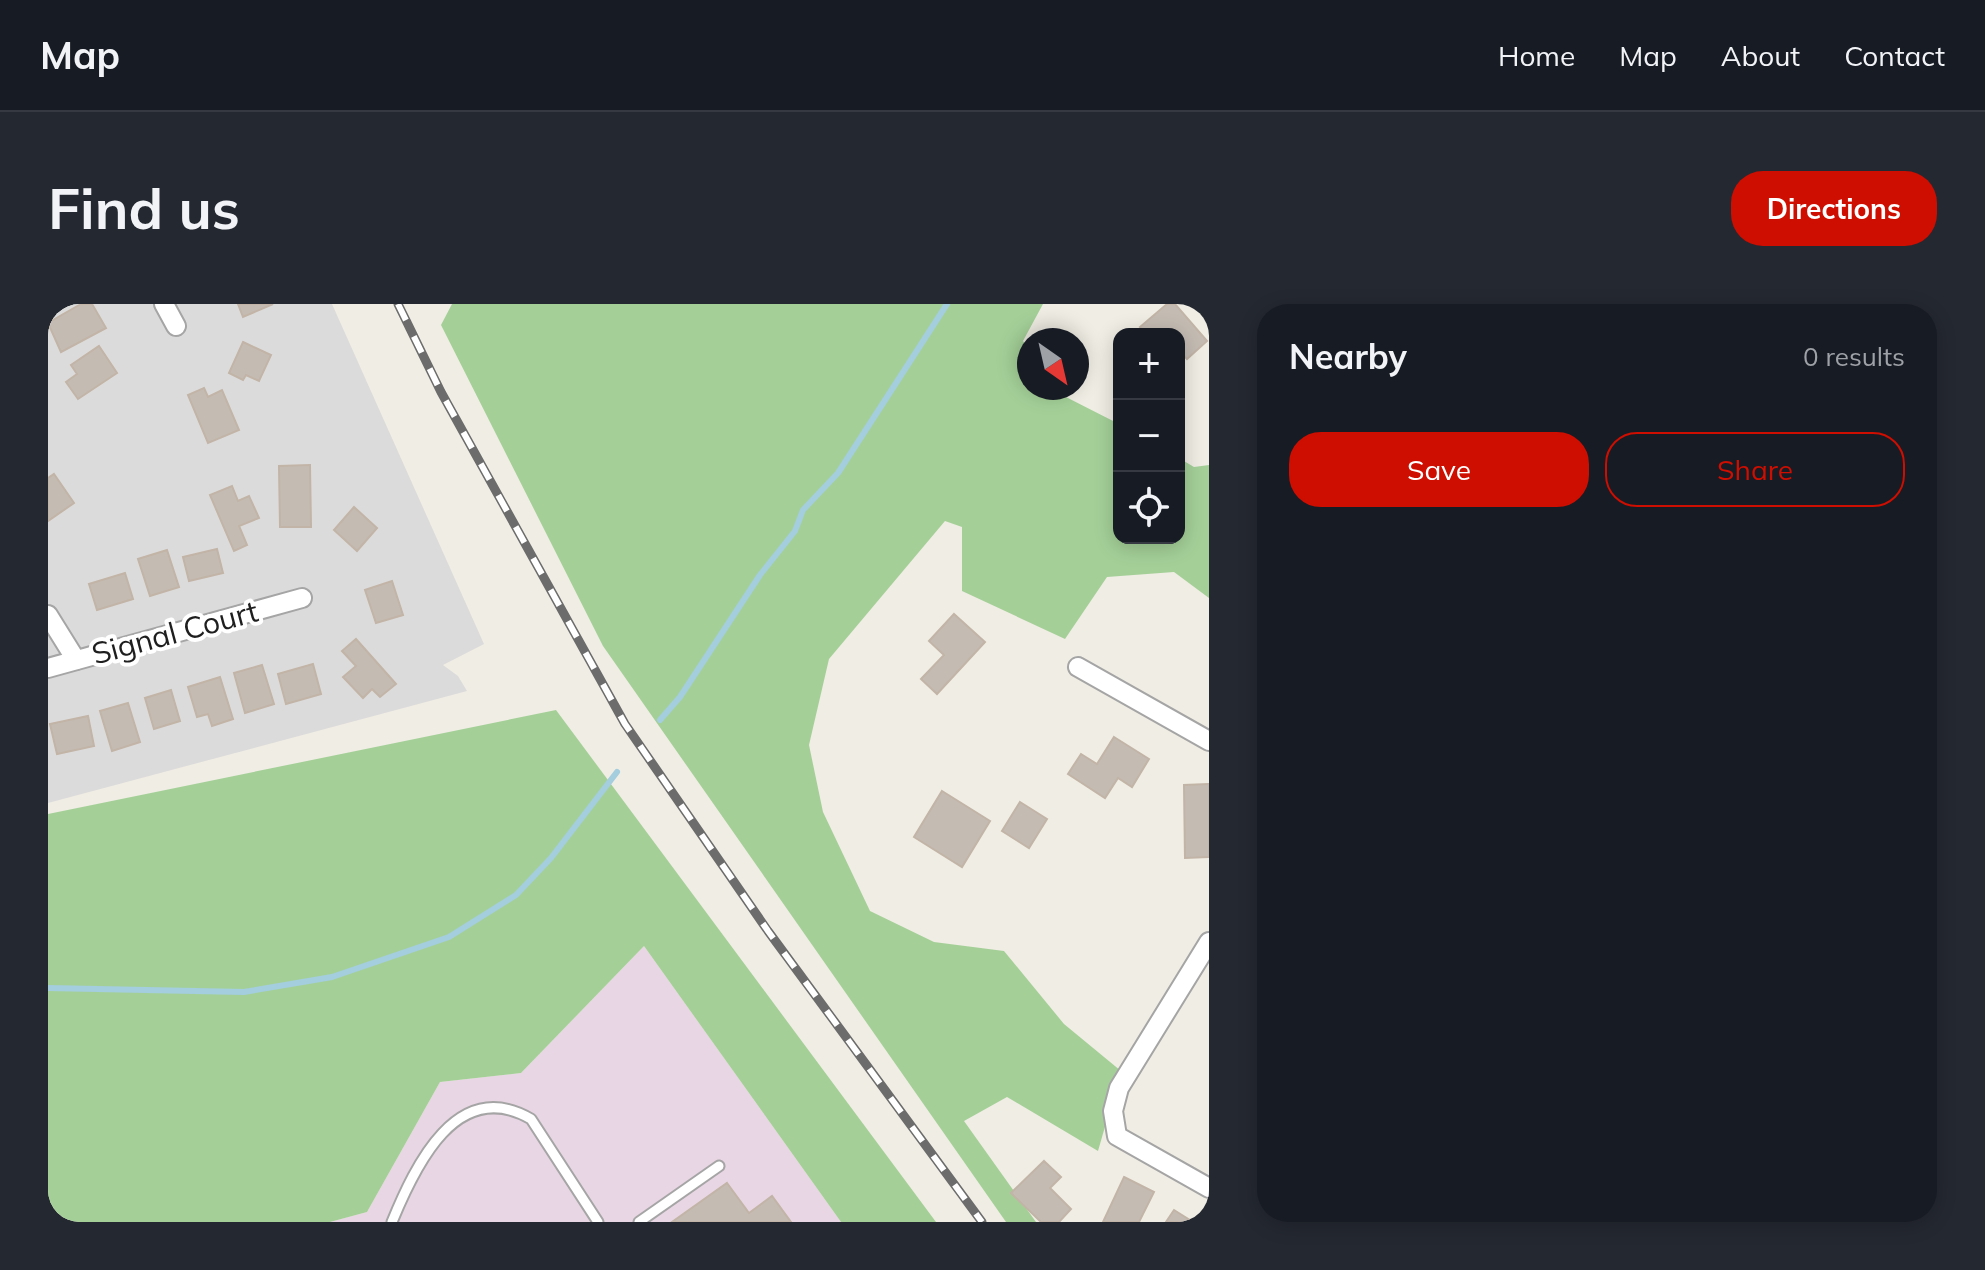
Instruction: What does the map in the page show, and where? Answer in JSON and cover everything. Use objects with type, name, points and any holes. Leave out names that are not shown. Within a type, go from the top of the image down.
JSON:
[{"type":"street","points":[[164,304],[176,326]]},
{"type":"street","name":"Signal Court","points":[[48,668],[302,598]]},
{"type":"street","points":[[48,615],[76,660]]},
{"type":"street","points":[[1078,667],[1209,741]]},
{"type":"street","points":[[1209,942],[1119,1088],[1113,1111],[1117,1136],[1209,1188]]},
{"type":"lane","points":[[392,1222],[413,1172],[447,1126],[484,1107],[514,1109],[531,1119],[598,1222]]},
{"type":"lane","points":[[639,1222],[719,1166]]},
{"type":"shaded area","points":[[48,304],[332,304],[484,644],[443,665],[458,676],[467,691],[48,803]]},
{"type":"shaded area","points":[[644,946],[841,1222],[330,1222],[367,1212],[440,1082],[521,1073]]},
{"type":"green space","points":[[452,304],[1043,304],[1030,328],[1017,328],[1017,400],[1072,400],[1113,421],[1113,544],[1185,544],[1185,462],[1194,467],[1209,465],[1209,598],[1174,572],[1107,577],[1065,639],[962,591],[962,527],[945,521],[829,659],[809,745],[823,812],[870,911],[934,942],[1004,951],[1064,1024],[1121,1071],[1098,1151],[1007,1097],[964,1121],[1036,1222],[1006,1222],[603,646],[441,325]]},
{"type":"green space","points":[[556,710],[936,1222],[841,1222],[644,946],[521,1073],[440,1082],[367,1212],[330,1222],[48,1222],[48,814]]},
{"type":"building","points":[[81,304],[92,304],[106,328],[61,352],[48,323]]},
{"type":"building","points":[[238,304],[273,304],[243,317]]},
{"type":"building","points":[[1167,304],[1175,304],[1207,341],[1187,359],[1185,328],[1140,327]]},
{"type":"building","points":[[243,342],[271,355],[259,381],[246,375],[243,380],[229,373]]},
{"type":"building","points":[[99,346],[117,373],[78,399],[66,382],[77,374],[71,365]]},
{"type":"building","points":[[204,388],[208,397],[222,390],[239,430],[208,443],[188,395]]},
{"type":"building","points":[[310,465],[311,527],[280,527],[279,466]]},
{"type":"building","points":[[54,474],[74,503],[48,521],[48,478]]},
{"type":"building","points":[[232,486],[238,501],[249,496],[259,518],[239,526],[247,545],[234,551],[210,495]]},
{"type":"building","points":[[354,507],[377,528],[357,551],[334,530]]},
{"type":"building","points":[[217,549],[223,573],[189,581],[183,557]]},
{"type":"building","points":[[167,550],[179,587],[150,596],[138,559]]},
{"type":"building","points":[[125,573],[133,599],[97,610],[89,584]]},
{"type":"building","points":[[392,581],[403,615],[376,623],[365,590]]},
{"type":"building","points":[[954,614],[985,642],[937,694],[921,679],[944,655],[929,641]]},
{"type":"building","points":[[356,639],[396,684],[380,697],[372,689],[363,698],[343,677],[356,666],[342,651]]},
{"type":"building","points":[[313,664],[321,694],[286,704],[278,674]]},
{"type":"building","points":[[262,665],[274,704],[245,713],[234,673]]},
{"type":"building","points":[[220,677],[233,719],[212,726],[208,714],[197,717],[188,687]]},
{"type":"building","points":[[171,690],[180,721],[154,729],[145,698]]},
{"type":"building","points":[[128,703],[140,742],[112,751],[100,711]]},
{"type":"building","points":[[88,716],[94,746],[57,754],[50,724]]},
{"type":"building","points":[[1114,737],[1149,759],[1132,787],[1118,778],[1105,798],[1068,774],[1081,754],[1097,764]]},
{"type":"building","points":[[1209,784],[1209,857],[1185,858],[1184,785]]},
{"type":"building","points":[[942,791],[990,821],[962,867],[914,837]]},
{"type":"building","points":[[1020,802],[1047,819],[1029,848],[1002,831]]},
{"type":"building","points":[[1044,1161],[1061,1177],[1050,1188],[1071,1209],[1059,1222],[1041,1222],[1011,1193]]},
{"type":"building","points":[[1124,1177],[1154,1192],[1139,1222],[1103,1222]]},
{"type":"building","points":[[727,1183],[749,1213],[772,1196],[791,1222],[672,1222]]},
{"type":"building","points":[[1174,1210],[1193,1222],[1166,1222]]},
{"type":"waterway","points":[[660,720],[680,697],[760,575],[795,531],[803,510],[838,473],[947,304]]},
{"type":"waterway","points":[[48,988],[244,992],[332,977],[449,937],[516,895],[551,858],[617,772]]},
{"type":"railway","points":[[398,304],[441,392],[625,724],[768,931],[982,1222]]}]
